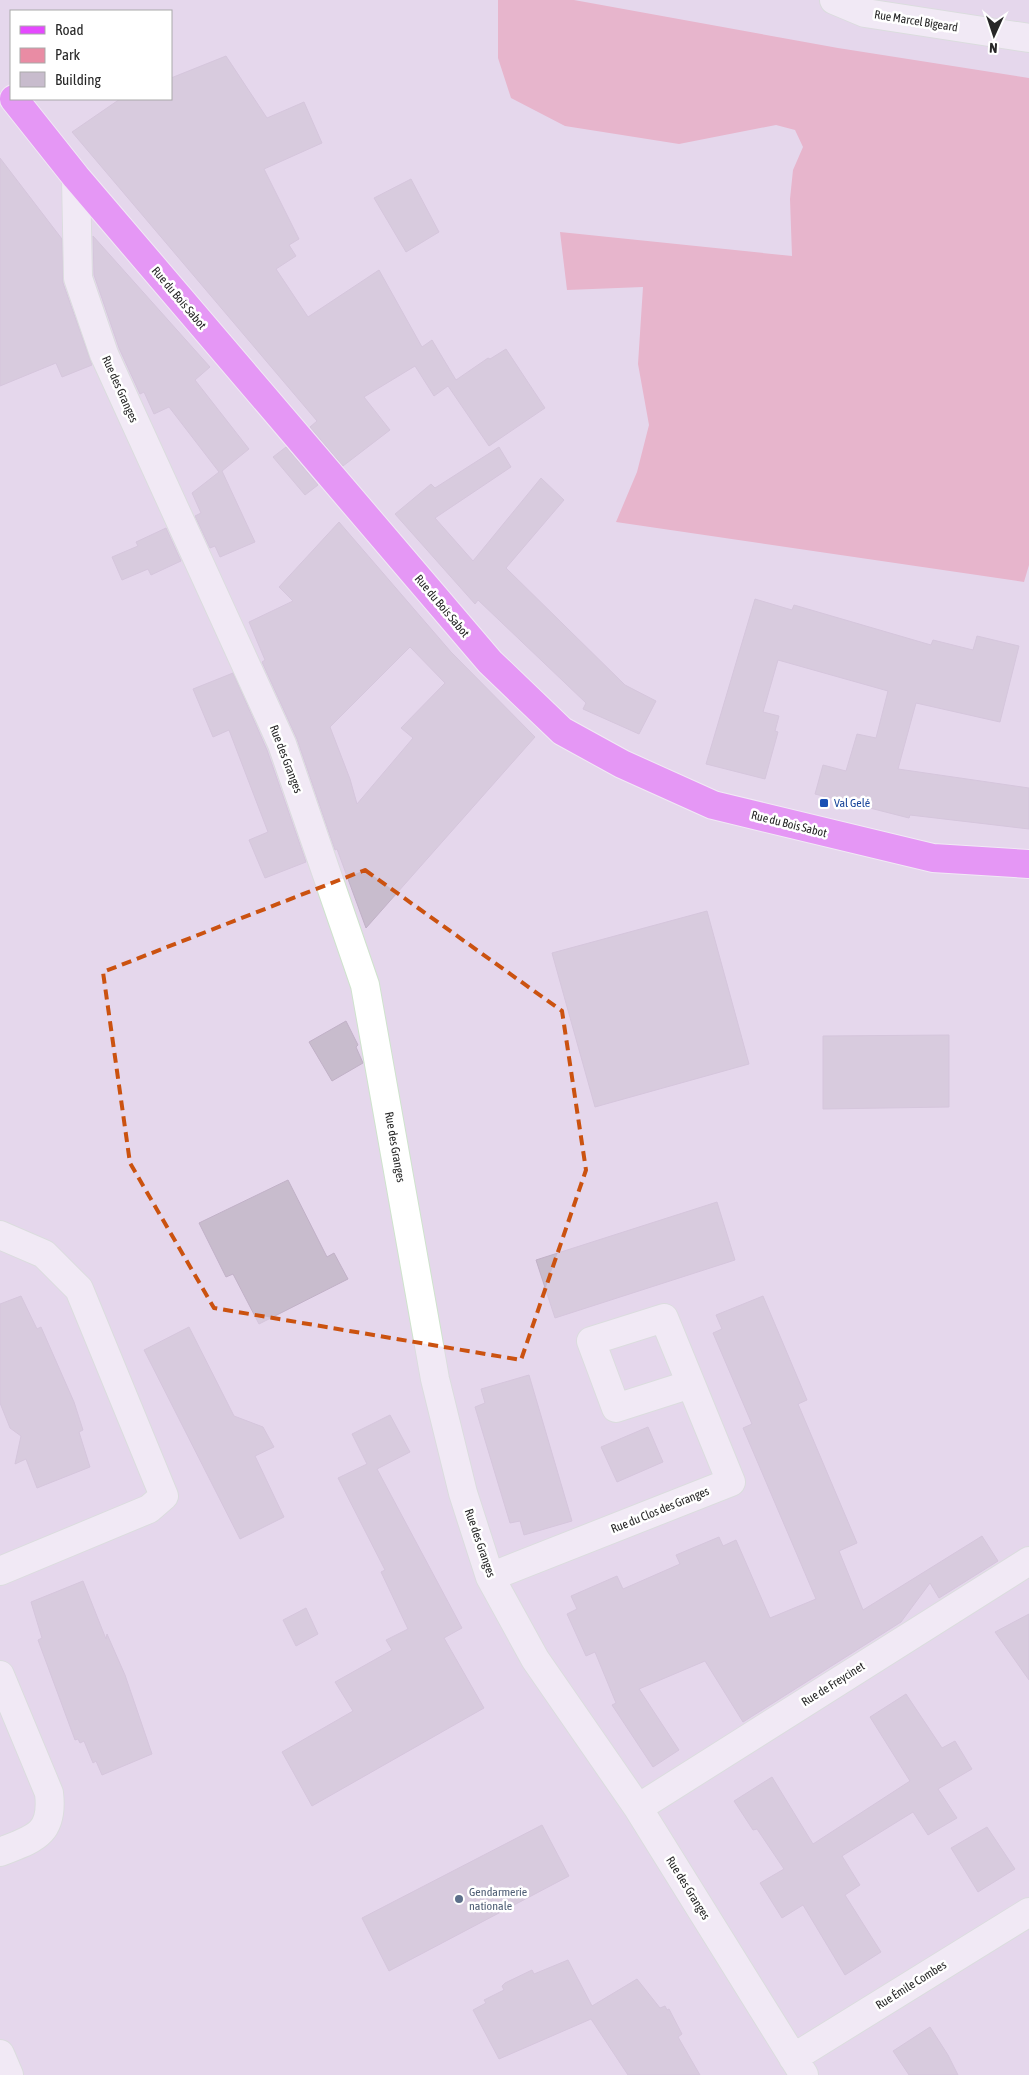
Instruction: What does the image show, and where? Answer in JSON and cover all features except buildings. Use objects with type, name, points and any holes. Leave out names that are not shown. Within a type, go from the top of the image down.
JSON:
[{"type":"main road","points":[[0,82],[10,95]]},
{"type":"main road","name":"Rue du Bois Sabot","points":[[15,100],[76,177],[490,662],[562,731],[622,764],[713,805],[934,858],[1029,864]]},
{"type":"street","name":"Rue Marcel Bigeard","points":[[834,0],[865,13],[1029,38]]},
{"type":"street","name":"Rue des Granges","points":[[76,177],[78,278],[104,354],[282,744],[365,985],[435,1379],[463,1494],[490,1577],[535,1659],[638,1808],[799,2066]]},
{"type":"street","points":[[0,1235],[44,1254],[79,1289],[164,1496],[149,1510],[0,1571]]},
{"type":"street","name":"Rue du Clos des Granges","points":[[490,1577],[731,1482],[691,1384]]},
{"type":"street","name":"Rue de Freycinet","points":[[638,1808],[1029,1561]]},
{"type":"street","points":[[0,1675],[49,1793],[51,1807],[49,1819],[43,1831],[33,1839],[0,1852]]},
{"type":"street","name":"Rue Émile Combes","points":[[799,2066],[1029,1912]]},
{"type":"street","points":[[0,2054],[9,2075]]},
{"type":"highlighted area","points":[[365,870],[562,1011],[586,1170],[521,1360],[214,1308],[130,1163],[103,972]]},
{"type":"green space","points":[[498,0],[574,0],[838,48],[1029,78],[1029,565],[1024,582],[616,522],[637,472],[649,425],[638,364],[643,287],[567,290],[560,232],[792,256],[790,199],[793,170],[803,147],[795,130],[776,125],[679,144],[565,126],[511,98],[498,58]]},
{"type":"place","name":"Val Gelé","points":[[824,803]]},
{"type":"place","name":"Gendarmerie nationale","points":[[459,1899]]}]
